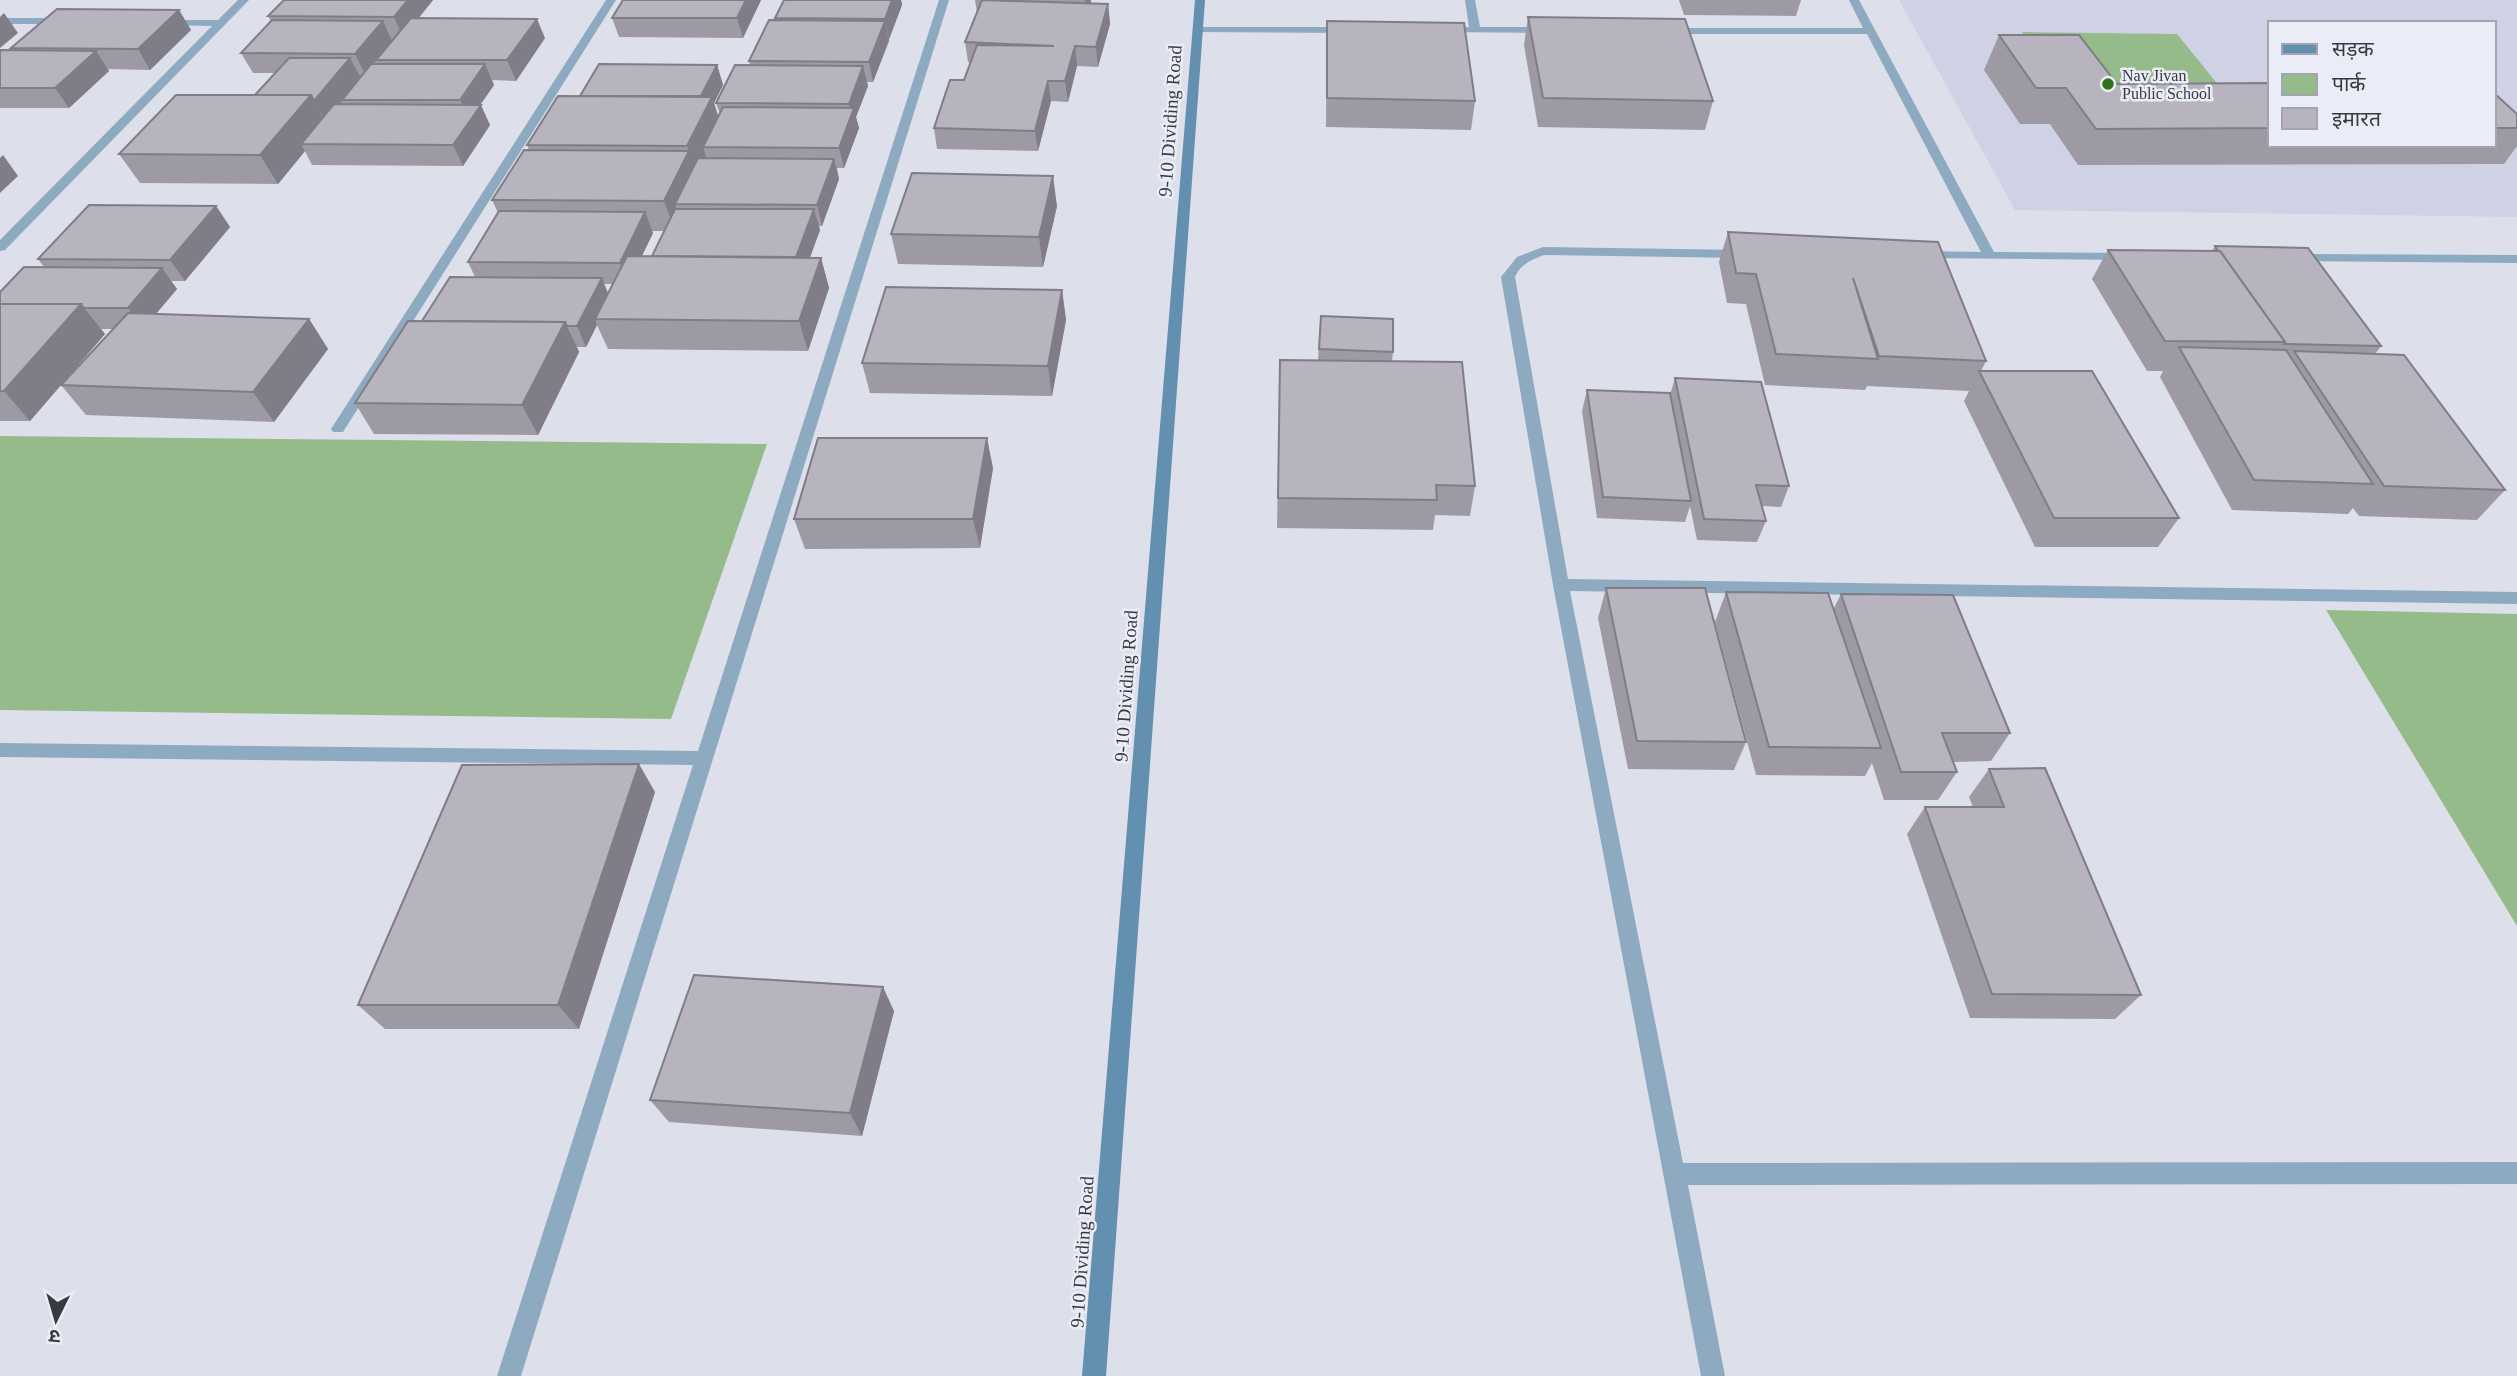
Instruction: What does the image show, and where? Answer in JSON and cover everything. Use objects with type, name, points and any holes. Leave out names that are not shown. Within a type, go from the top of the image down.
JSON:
[{"type":"street","points":[[0,247],[244,0]]},
{"type":"street","points":[[338,429],[611,0]]},
{"type":"street","points":[[509,1376],[944,0]]},
{"type":"street","name":"9-10 Dividing Road","points":[[1094,1376],[1200,0]]},
{"type":"street","points":[[1470,0],[1475,30]]},
{"type":"street","points":[[1854,0],[1990,256]]},
{"type":"street","points":[[0,21],[83,22]]},
{"type":"street","points":[[152,22],[221,23]]},
{"type":"street","points":[[1198,30],[1364,30]]},
{"type":"street","points":[[1434,30],[1557,30]]},
{"type":"street","points":[[1653,31],[1871,31]]},
{"type":"street","points":[[1713,1376],[1562,585],[1508,277],[1514,264],[1543,251],[1762,254]]},
{"type":"street","points":[[1912,255],[2142,257]]},
{"type":"street","points":[[2281,258],[2517,259]]},
{"type":"street","points":[[1562,585],[2517,598]]},
{"type":"street","points":[[0,750],[705,758]]},
{"type":"street","points":[[1674,1174],[2517,1173]]},
{"type":"shaded area","name":"Nav Jivan Public School","points":[[1899,0],[2517,0],[2517,217],[2015,210]]},
{"type":"green space","points":[[2022,32],[2177,34],[2246,119],[2049,70]]},
{"type":"green space","points":[[0,436],[767,444],[671,719],[0,710]]},
{"type":"green space","points":[[2326,610],[2517,614],[2517,926]]},
{"type":"building","points":[[284,0],[408,0],[394,17],[268,16]]},
{"type":"building","points":[[623,0],[746,0],[737,18],[612,18]]},
{"type":"building","points":[[784,0],[892,0],[885,19],[775,18]]},
{"type":"building","points":[[982,0],[1108,4],[1096,47],[1075,46],[1065,81],[1048,81],[1035,131],[934,128],[950,80],[964,80],[977,45],[1054,46],[965,42]]},
{"type":"building","points":[[57,9],[179,10],[138,49],[11,48]]},
{"type":"building","points":[[1528,17],[1685,19],[1713,101],[1543,98]]},
{"type":"building","points":[[411,18],[537,19],[507,60],[376,60]]},
{"type":"building","points":[[272,20],[383,21],[355,54],[241,53]]},
{"type":"building","points":[[769,20],[885,21],[869,62],[749,61]]},
{"type":"building","points":[[1327,21],[1464,23],[1475,101],[1327,98]]},
{"type":"building","points":[[1999,35],[2079,35],[2117,84],[2268,83],[2268,128],[2096,129],[2066,88],[2036,88]]},
{"type":"building","points":[[0,50],[96,51],[55,88],[0,88]]},
{"type":"building","points":[[289,58],[350,58],[314,101],[311,95],[255,95]]},
{"type":"building","points":[[371,64],[485,64],[460,100],[342,100]]},
{"type":"building","points":[[599,64],[717,65],[701,96],[580,96]]},
{"type":"building","points":[[735,65],[863,66],[849,104],[716,103]]},
{"type":"building","points":[[176,95],[311,95],[260,155],[119,154]]},
{"type":"building","points":[[2496,95],[2517,114],[2517,128],[2496,128]]},
{"type":"building","points":[[558,96],[712,97],[687,146],[527,145]]},
{"type":"building","points":[[334,104],[481,105],[453,145],[301,144]]},
{"type":"building","points":[[723,107],[854,108],[839,148],[703,147]]},
{"type":"building","points":[[524,150],[689,151],[664,201],[492,200]]},
{"type":"building","points":[[698,158],[834,159],[817,205],[675,204]]},
{"type":"building","points":[[912,173],[1053,176],[1039,237],[891,234]]},
{"type":"building","points":[[89,205],[216,206],[170,260],[38,259]]},
{"type":"building","points":[[675,209],[814,209],[796,257],[652,256]]},
{"type":"building","points":[[499,211],[645,212],[620,263],[468,262]]},
{"type":"building","points":[[1728,232],[1938,242],[1986,361],[1879,356],[1853,278],[1878,359],[1776,354],[1756,274],[1736,273]]},
{"type":"building","points":[[2215,246],[2308,248],[2381,346],[2284,344]]},
{"type":"building","points":[[2108,250],[2220,251],[2285,342],[2165,341]]},
{"type":"building","points":[[627,256],[821,258],[799,321],[595,319]]},
{"type":"building","points":[[24,267],[162,268],[128,308],[84,308],[81,304],[0,304],[0,292]]},
{"type":"building","points":[[450,277],[602,278],[577,326],[567,326],[565,322],[422,321]]},
{"type":"building","points":[[886,287],[1062,290],[1048,366],[862,363]]},
{"type":"building","points":[[0,304],[81,304],[4,391],[0,391]]},
{"type":"building","points":[[128,313],[309,319],[253,392],[61,385]]},
{"type":"building","points":[[1321,316],[1393,319],[1393,352],[1319,349]]},
{"type":"building","points":[[408,321],[565,322],[522,405],[355,403]]},
{"type":"building","points":[[2179,347],[2286,350],[2373,484],[2254,480]]},
{"type":"building","points":[[2294,351],[2404,355],[2505,490],[2384,486]]},
{"type":"building","points":[[1280,360],[1462,362],[1475,486],[1436,485],[1437,500],[1278,498]]},
{"type":"building","points":[[1979,371],[2092,371],[2179,518],[2054,518]]},
{"type":"building","points":[[1675,378],[1761,382],[1789,486],[1756,485],[1766,521],[1704,519]]},
{"type":"building","points":[[1587,390],[1670,393],[1691,501],[1603,497]]},
{"type":"building","points":[[818,438],[987,438],[973,519],[794,519]]},
{"type":"building","points":[[1606,588],[1705,588],[1746,742],[1637,741]]},
{"type":"building","points":[[1726,592],[1828,593],[1881,748],[1769,747]]},
{"type":"building","points":[[1841,594],[1953,595],[2010,733],[1942,733],[1957,772],[1901,772]]},
{"type":"building","points":[[639,764],[558,1005],[358,1005],[462,765]]},
{"type":"building","points":[[2045,768],[2141,995],[1992,994],[1925,807],[2004,807],[1989,769]]},
{"type":"building","points":[[694,975],[883,987],[850,1113],[650,1100]]},
{"type":"place","name":"Nav Jivan Public School","points":[[2108,84]]}]
